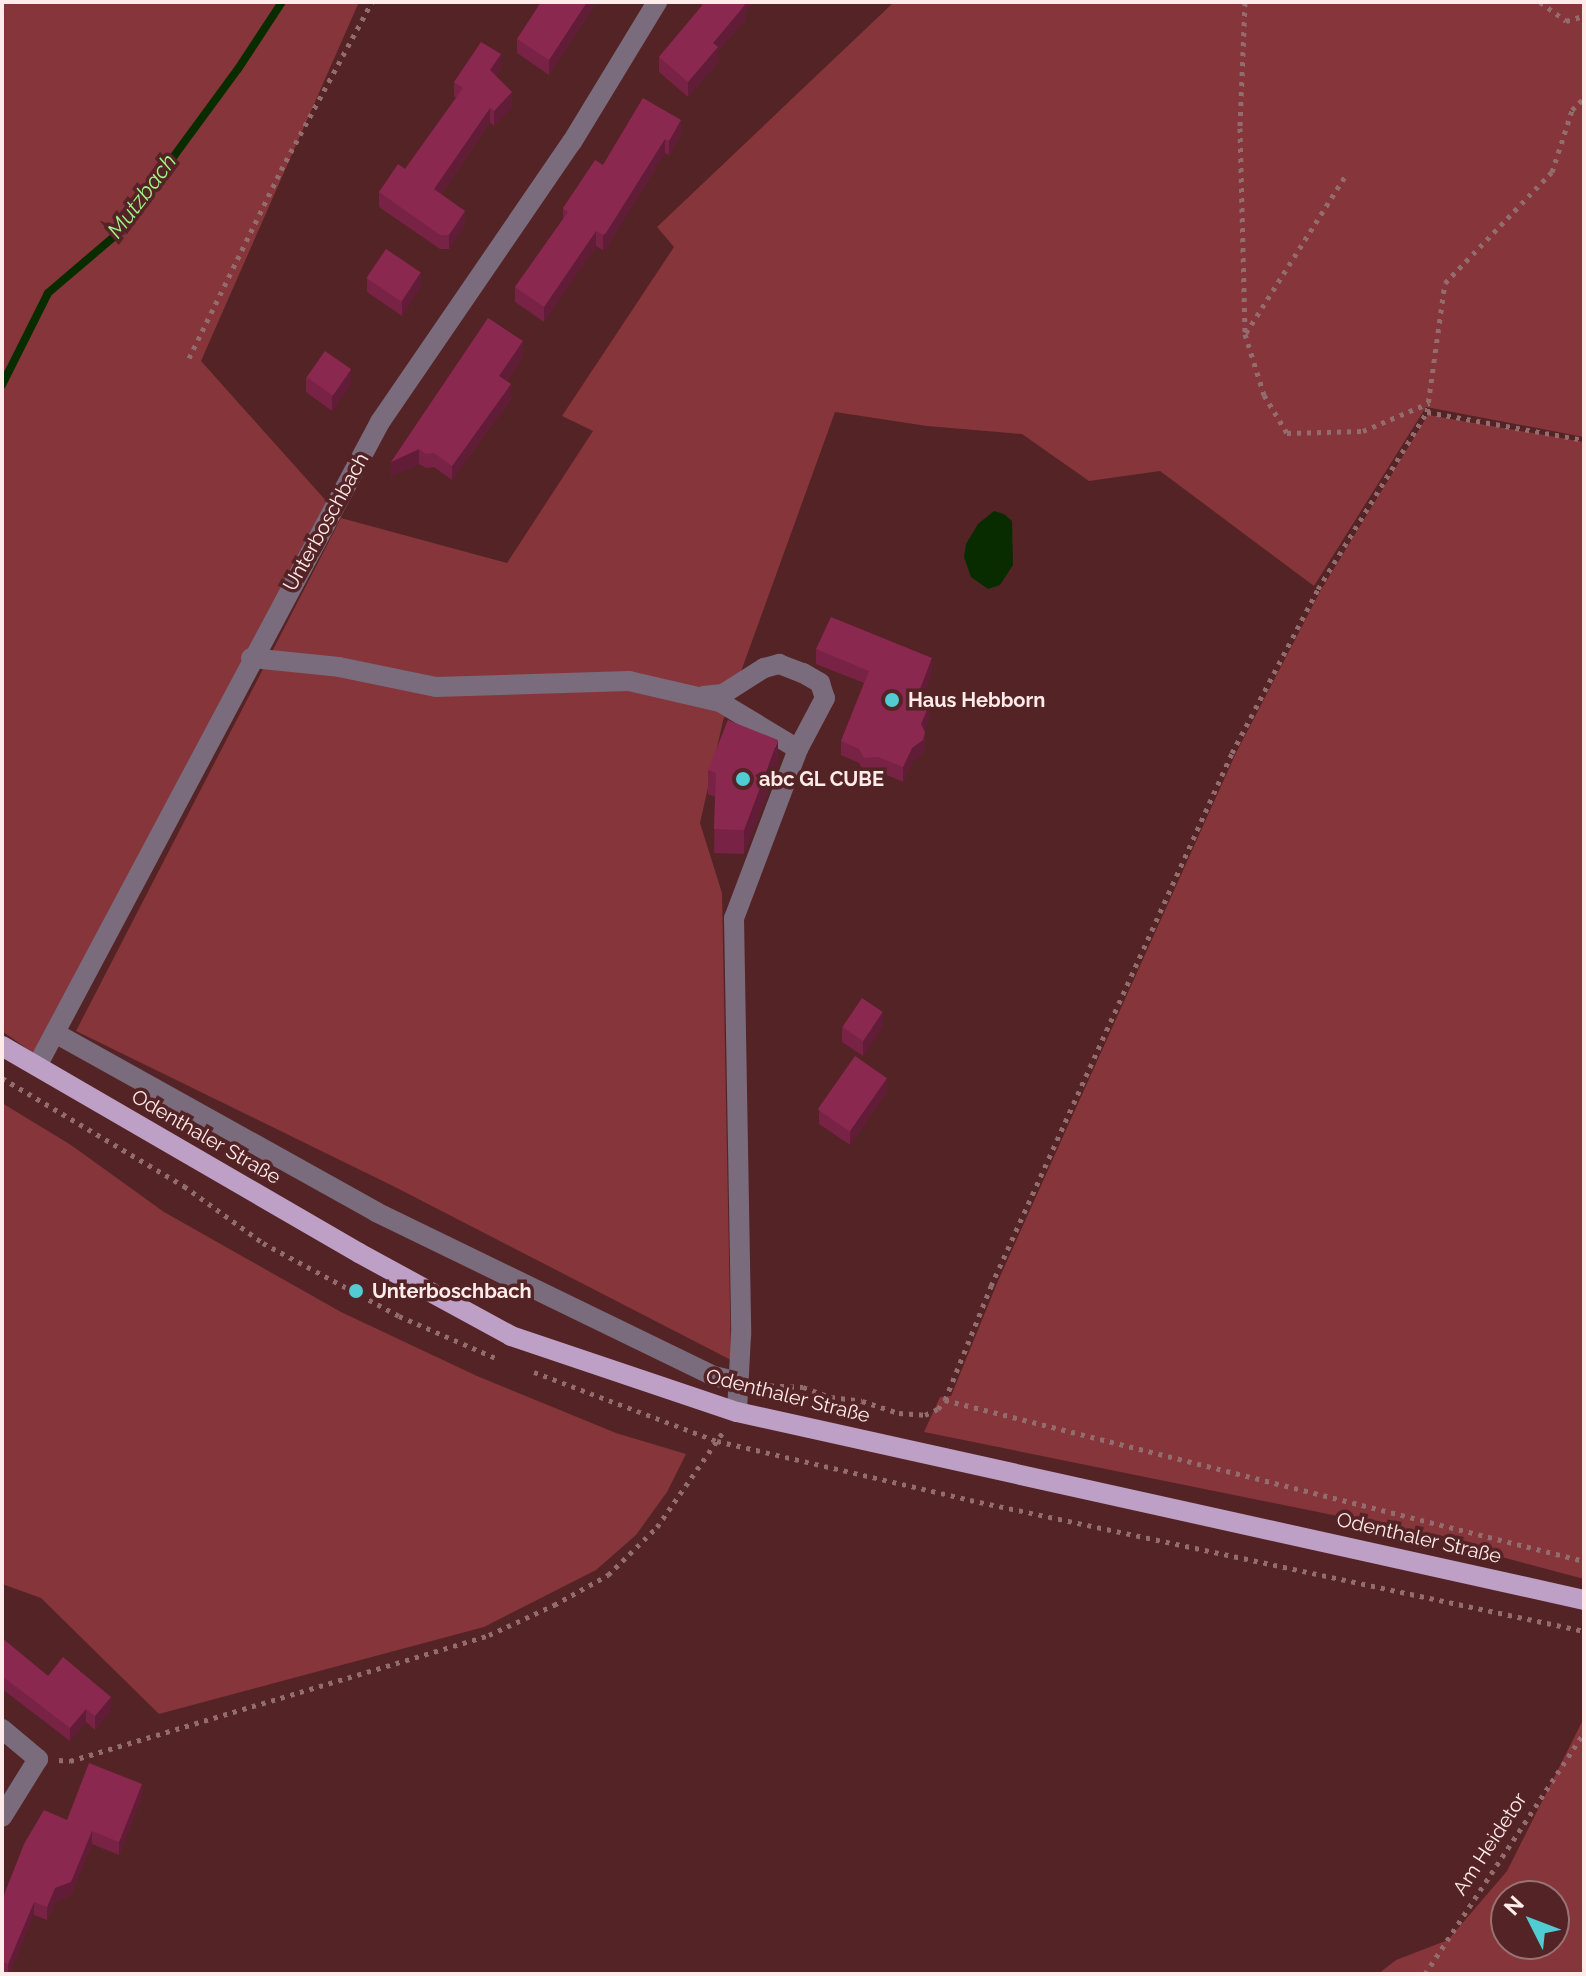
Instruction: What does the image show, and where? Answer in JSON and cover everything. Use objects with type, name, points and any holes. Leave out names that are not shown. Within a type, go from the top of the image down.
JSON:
[{"type":"main road","name":"Odenthaler Straße","points":[[2,1046],[359,1253],[511,1336],[737,1412],[1584,1600]]},
{"type":"street","name":"Unterboschbach","points":[[37,1066],[251,658],[380,422],[572,142],[657,2]]},
{"type":"street","points":[[251,658],[339,667],[436,687],[629,681],[720,702],[798,749]]},
{"type":"street","points":[[701,696],[723,694],[764,668],[779,664],[820,683],[825,698],[798,749],[734,918],[738,1019],[737,1412]]},
{"type":"street","points":[[55,1033],[376,1212],[714,1376],[738,1382]]},
{"type":"street","points":[[2,1729],[38,1759],[2,1817]]},
{"type":"path","points":[[189,358],[281,170],[372,2]]},
{"type":"path","points":[[1245,2],[1240,128],[1245,334],[1264,395],[1287,433],[1363,431],[1430,403]]},
{"type":"path","points":[[1540,2],[1566,21],[1584,16]]},
{"type":"path","points":[[738,1382],[803,1387],[899,1413],[925,1415],[938,1409],[945,1400],[991,1286],[1232,753],[1318,589],[1427,412],[1445,283],[1552,172],[1572,110],[1584,98]]},
{"type":"path","points":[[1245,334],[1346,175]]},
{"type":"path","points":[[1427,412],[1584,440]]},
{"type":"path","points":[[945,1400],[1584,1561]]},
{"type":"path","points":[[38,1759],[70,1761],[489,1635],[554,1605],[608,1575],[657,1527],[737,1412]]},
{"type":"path","name":"Am Heidetor","points":[[1425,1974],[1584,1733]]},
{"type":"shaded area","points":[[2,2],[359,2],[201,361],[337,513],[36,1055],[2,1031]]},
{"type":"shaded area","points":[[894,2],[1584,2],[1584,437],[1426,407],[1314,586],[1160,471],[1089,481],[1022,434],[927,426],[835,412],[723,721],[700,823],[722,893],[731,1360],[395,1187],[76,1031],[341,518],[507,563],[593,431],[562,416],[674,247],[657,227]]},
{"type":"shaded area","points":[[1428,415],[1584,442],[1584,1579],[1382,1525],[924,1432],[940,1397],[951,1396],[998,1281],[1236,753],[1321,590]]},
{"type":"shaded area","points":[[994,511],[1012,521],[1013,565],[1000,585],[988,589],[971,577],[964,557],[966,544],[978,524]]},
{"type":"shaded area","points":[[2,1103],[71,1145],[164,1212],[341,1312],[477,1376],[616,1433],[686,1454],[667,1492],[636,1535],[596,1570],[484,1627],[159,1714],[41,1598],[2,1584]]},
{"type":"shaded area","points":[[1584,1718],[1584,1974],[1378,1974],[1396,1960],[1448,1940],[1490,1891],[1490,1960],[1570,1960],[1570,1880],[1499,1880],[1507,1871]]},
{"type":"building","points":[[541,2],[587,2],[549,60],[517,39]]},
{"type":"building","points":[[705,2],[741,2],[745,5],[713,43],[718,47],[688,82],[659,57]]},
{"type":"building","points":[[481,42],[501,54],[490,70],[512,92],[494,111],[490,108],[434,189],[465,211],[449,235],[440,235],[379,192],[398,164],[405,169],[463,88],[454,82]]},
{"type":"building","points":[[643,98],[681,120],[669,141],[665,139],[606,233],[603,235],[596,231],[544,307],[515,287],[568,212],[563,208],[595,160],[603,165]]},
{"type":"building","points":[[386,249],[421,272],[401,302],[366,278]]},
{"type":"building","points":[[488,318],[523,341],[499,376],[511,384],[452,466],[434,453],[426,454],[419,449],[391,462]]},
{"type":"building","points":[[325,351],[351,369],[333,396],[307,377]]},
{"type":"building","name":"Haus Hebborn","points":[[831,617],[932,658],[916,699],[929,705],[921,724],[925,732],[923,740],[912,748],[903,767],[878,757],[864,758],[859,749],[841,741],[869,671],[816,649]]},
{"type":"building","points":[[728,720],[778,740],[744,830],[714,829],[716,773],[708,770]]},
{"type":"building","points":[[862,998],[883,1012],[863,1041],[842,1027]]},
{"type":"building","points":[[855,1056],[887,1078],[850,1132],[818,1109]]},
{"type":"building","points":[[2,1638],[48,1676],[63,1657],[111,1697],[95,1716],[86,1709],[70,1728],[2,1676]]},
{"type":"building","points":[[89,1763],[142,1784],[119,1842],[92,1831],[71,1882],[55,1888],[47,1907],[34,1902],[8,1964],[2,1961],[2,1900],[24,1844],[44,1810],[67,1820]]},
{"type":"waterway","name":"Mutzbach","points":[[2,385],[48,293],[116,235],[238,69],[282,2]]},
{"type":"place","name":"Haus Hebborn","points":[[892,700]]},
{"type":"place","name":"abc GL CUBE","points":[[743,779]]},
{"type":"place","name":"Unterboschbach","points":[[356,1291]]}]
